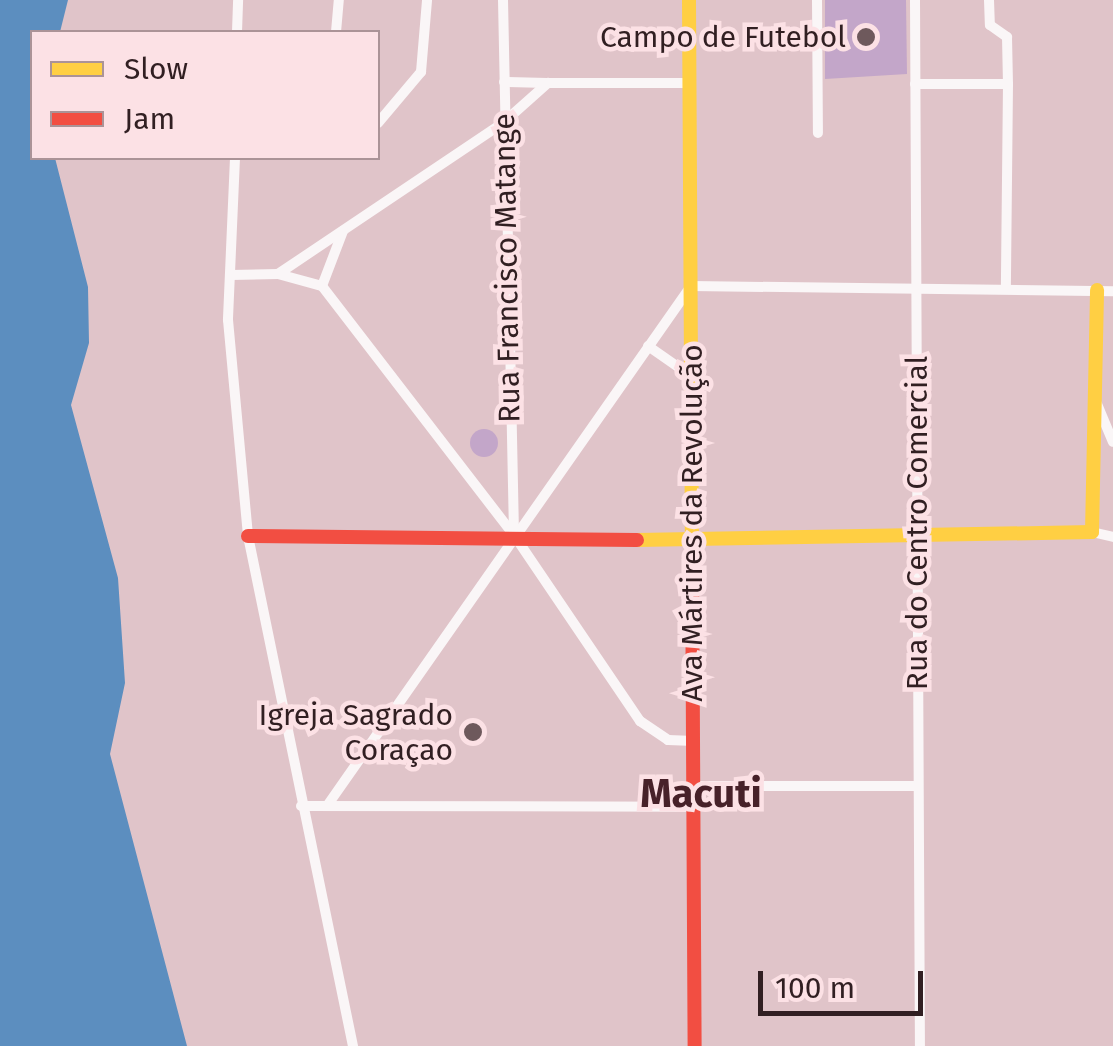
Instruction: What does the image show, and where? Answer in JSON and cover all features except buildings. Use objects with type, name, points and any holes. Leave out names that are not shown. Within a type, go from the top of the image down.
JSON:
[{"type":"street","points":[[237,30],[238,0]]},
{"type":"street","points":[[336,30],[339,0]]},
{"type":"street","points":[[380,121],[422,72],[428,0]]},
{"type":"street","name":"Rua Francisco Matange","points":[[503,0],[514,535]]},
{"type":"street","name":"Ava Mártires da Revolução","points":[[690,0],[696,1046]]},
{"type":"street","points":[[817,0],[818,133]]},
{"type":"street","name":"Rua do Centro Comercial","points":[[915,0],[920,1046]]},
{"type":"street","points":[[990,0],[990,25],[1008,37],[1006,288]]},
{"type":"street","points":[[504,82],[690,83]]},
{"type":"street","points":[[278,274],[504,122],[548,82]]},
{"type":"street","points":[[915,84],[1008,84]]},
{"type":"street","points":[[235,160],[231,275],[233,411],[248,536],[300,806],[353,1046]]},
{"type":"street","points":[[322,286],[343,230]]},
{"type":"street","points":[[231,275],[278,274],[322,286],[514,535],[640,721],[668,740],[694,741]]},
{"type":"street","points":[[329,803],[691,286],[1105,290],[1092,532]]},
{"type":"street","points":[[648,346],[691,376]]},
{"type":"street","points":[[1097,404],[1113,442]]},
{"type":"street","points":[[248,536],[514,535],[693,540],[1092,532],[1113,537]]},
{"type":"street","points":[[694,786],[918,786]]},
{"type":"street","points":[[300,806],[329,803],[694,807]]},
{"type":"shaded area","name":"Campo de Futebol","points":[[825,0],[906,0],[907,74],[825,79]]},
{"type":"shaded area","points":[[484,429],[494,433],[498,443],[494,453],[484,457],[474,453],[470,443],[474,433]]},
{"type":"water","points":[[0,0],[68,0],[60,30],[30,30],[30,160],[56,160],[88,287],[89,343],[71,405],[118,578],[125,683],[110,754],[187,1046],[0,1046]]},
{"type":"traffic: slow","points":[[689,0],[692,547]]},
{"type":"traffic: slow","points":[[637,540],[1092,532],[1097,290]]},
{"type":"traffic: jam","points":[[248,536],[637,540]]},
{"type":"traffic: jam","points":[[692,547],[695,1046]]},
{"type":"place","name":"Campo de Futebol","points":[[866,37]]},
{"type":"place","name":"Igreja Sagrado Coraçao","points":[[473,732]]},
{"type":"district","name":"Macuti","points":[[701,794]]}]
